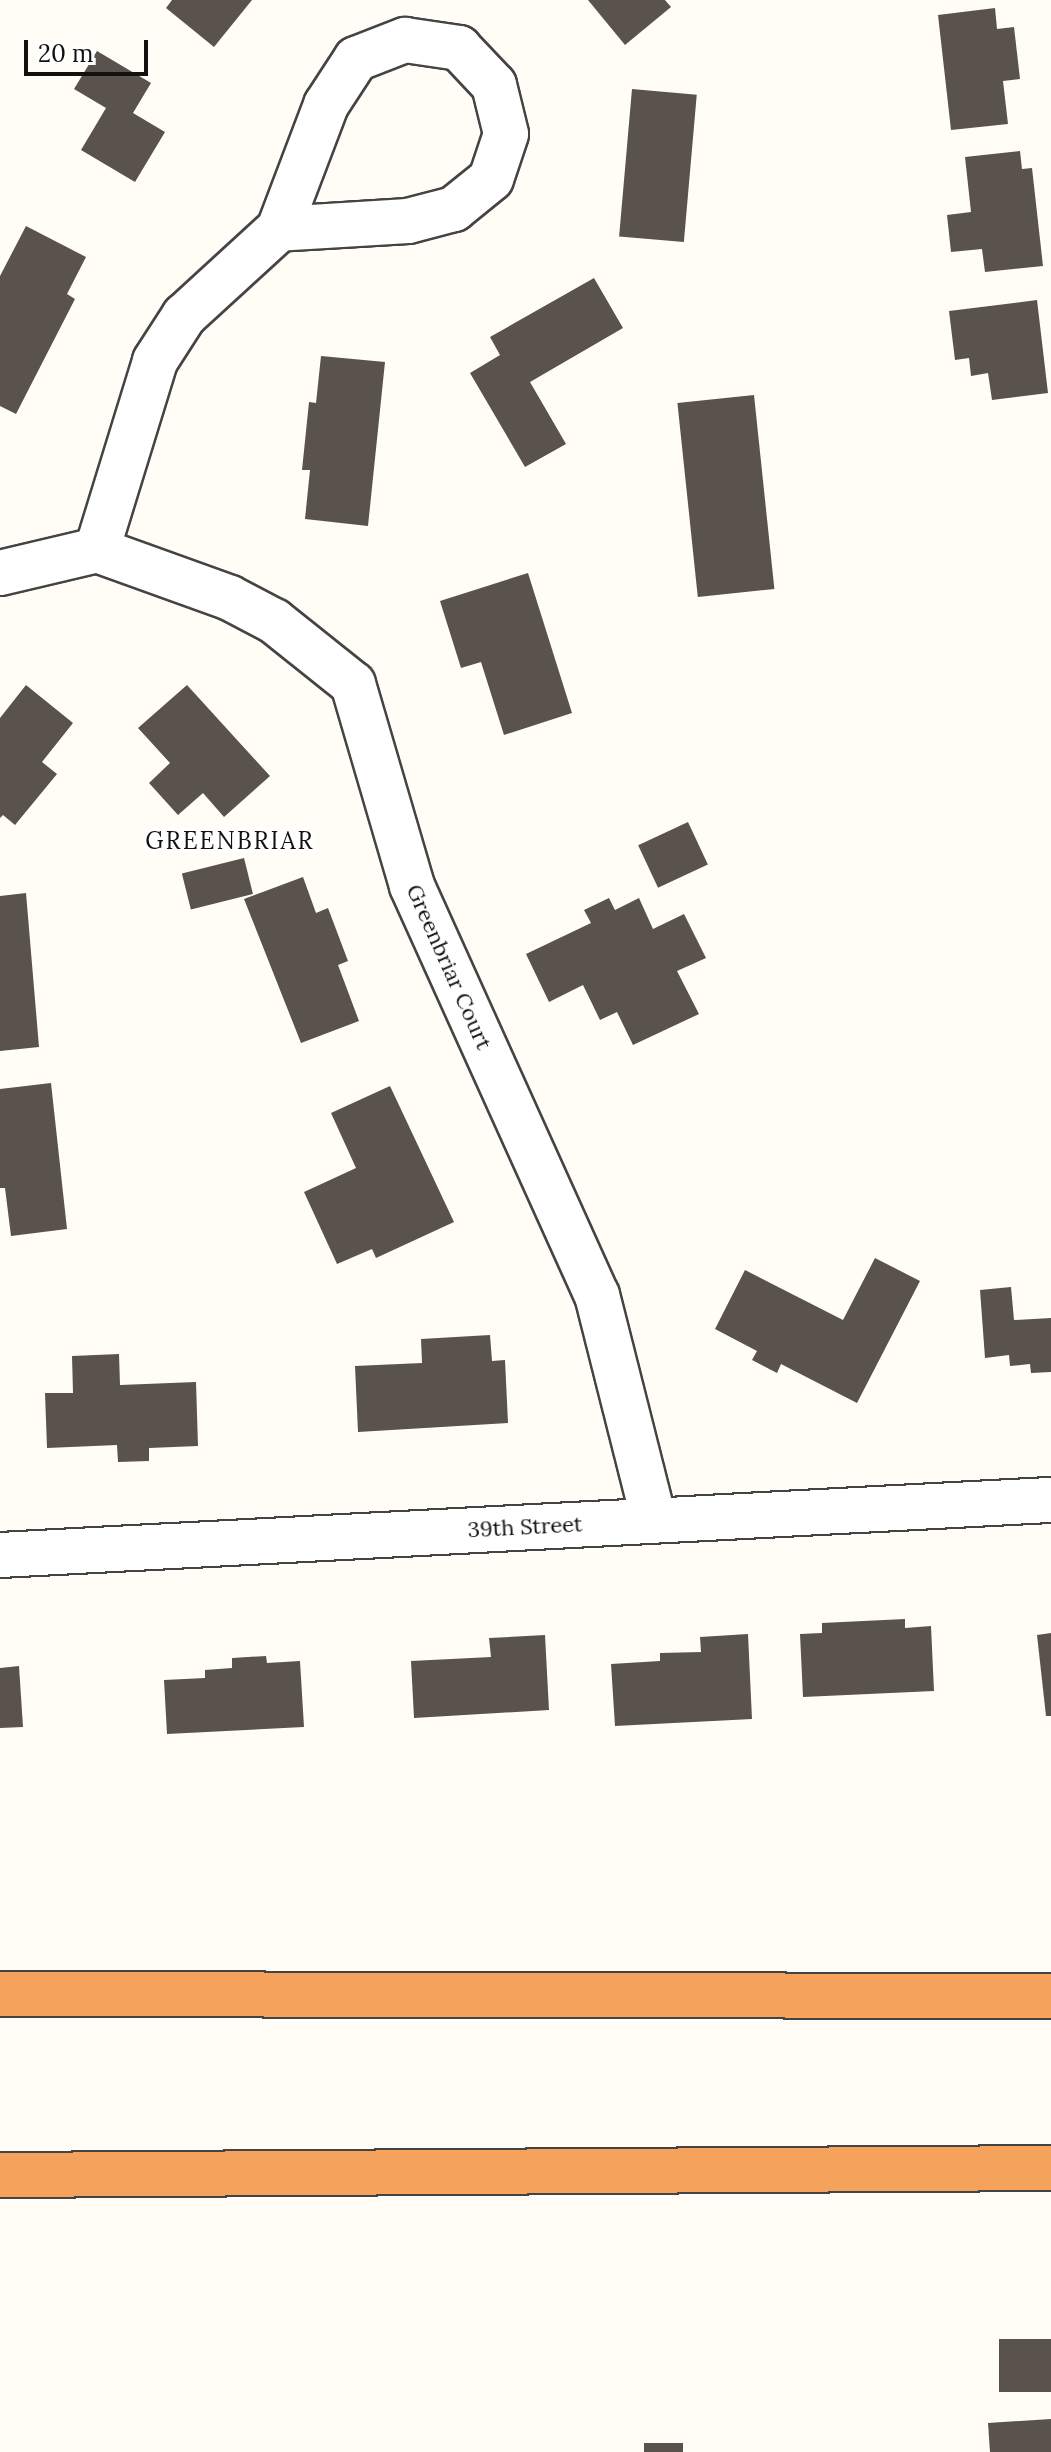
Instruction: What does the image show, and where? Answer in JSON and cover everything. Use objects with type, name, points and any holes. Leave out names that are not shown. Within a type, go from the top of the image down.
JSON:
[{"type":"highway","points":[[0,1994],[1051,1996]]},
{"type":"highway","points":[[0,2175],[1051,2168]]},
{"type":"street","points":[[0,573],[97,550],[155,361],[184,316],[279,229],[326,105],[356,59],[405,40],[459,48],[494,85],[506,134],[491,179],[454,209],[408,221],[279,229]]},
{"type":"street","name":"Greenbriar Court","points":[[97,550],[230,598],[274,621],[353,684],[412,886],[597,1295],[654,1520]]},
{"type":"street","name":"39th Street","points":[[0,1555],[1051,1500]]},
{"type":"building","points":[[172,0],[252,0],[214,47],[166,8]]},
{"type":"building","points":[[588,0],[665,0],[671,7],[625,45]]},
{"type":"building","points":[[995,8],[997,29],[1014,27],[1020,79],[1003,81],[1008,124],[951,130],[938,15]]},
{"type":"building","points":[[97,51],[151,83],[133,113],[165,132],[135,182],[81,150],[106,108],[74,89]]},
{"type":"building","points":[[632,89],[697,95],[684,242],[619,236]]},
{"type":"building","points":[[1020,151],[1022,169],[1032,168],[1043,266],[985,272],[982,249],[951,252],[947,215],[971,212],[965,157]]},
{"type":"building","points":[[26,226],[86,257],[67,294],[75,299],[16,414],[0,406],[0,276]]},
{"type":"building","points":[[594,278],[623,328],[530,382],[566,444],[525,467],[470,373],[500,355],[490,337]]},
{"type":"building","points":[[1037,300],[1048,393],[992,400],[988,373],[971,376],[969,358],[955,360],[949,311]]},
{"type":"building","points":[[321,356],[385,362],[368,526],[305,519],[310,470],[302,470],[309,402],[316,403]]},
{"type":"building","points":[[754,395],[774,589],[698,597],[677,403]]},
{"type":"building","points":[[528,573],[572,713],[504,735],[481,662],[461,668],[440,601]]},
{"type":"building","points":[[26,685],[73,723],[42,762],[57,774],[15,825],[3,815],[0,818],[0,718]]},
{"type":"building","points":[[187,685],[270,776],[224,817],[203,793],[178,815],[149,783],[170,763],[138,728]]},
{"type":"building","points":[[688,822],[708,865],[658,888],[638,845]]},
{"type":"building","points":[[244,858],[253,894],[191,909],[182,873]]},
{"type":"building","points":[[303,877],[316,913],[328,908],[348,961],[338,965],[359,1021],[301,1043],[244,899]]},
{"type":"building","points":[[26,893],[39,1047],[0,1051],[0,896]]},
{"type":"building","points":[[609,898],[615,910],[639,898],[653,929],[684,914],[706,958],[677,971],[699,1014],[633,1045],[617,1012],[600,1020],[583,985],[549,1002],[526,954],[591,923],[584,910]]},
{"type":"building","points":[[51,1083],[67,1229],[11,1236],[5,1188],[0,1188],[0,1089]]},
{"type":"building","points":[[390,1086],[454,1222],[376,1258],[372,1249],[337,1264],[304,1192],[356,1168],[331,1113]]},
{"type":"building","points":[[875,1258],[920,1281],[857,1403],[781,1364],[777,1373],[752,1360],[757,1351],[715,1329],[745,1270],[843,1320]]},
{"type":"building","points":[[1011,1287],[1014,1320],[1051,1318],[1051,1372],[1031,1373],[1030,1364],[1010,1366],[1009,1355],[985,1358],[980,1290]]},
{"type":"building","points":[[490,1335],[492,1361],[505,1360],[508,1423],[358,1432],[355,1366],[422,1363],[421,1339]]},
{"type":"building","points":[[119,1354],[120,1385],[196,1382],[198,1446],[149,1448],[149,1461],[118,1462],[117,1445],[47,1448],[45,1393],[73,1393],[72,1356]]},
{"type":"building","points":[[905,1619],[905,1628],[931,1626],[934,1691],[803,1697],[800,1634],[822,1633],[822,1623]]},
{"type":"building","points":[[1051,1633],[1051,1716],[1046,1716],[1037,1635]]},
{"type":"building","points":[[748,1634],[752,1719],[615,1726],[611,1664],[660,1661],[660,1653],[701,1652],[700,1637]]},
{"type":"building","points":[[545,1635],[549,1710],[414,1718],[411,1661],[491,1657],[489,1638]]},
{"type":"building","points":[[266,1656],[267,1663],[300,1661],[304,1727],[167,1734],[164,1680],[205,1678],[205,1670],[232,1668],[232,1658]]},
{"type":"building","points":[[19,1666],[23,1727],[0,1728],[0,1668]]},
{"type":"building","points":[[999,2339],[1051,2339],[1051,2392],[999,2392]]},
{"type":"building","points":[[1051,2419],[1051,2452],[990,2452],[988,2423]]},
{"type":"building","points":[[644,2443],[683,2443],[683,2452],[644,2452]]},
{"type":"district","name":"GREENBRIAR","points":[[230,841]]}]
